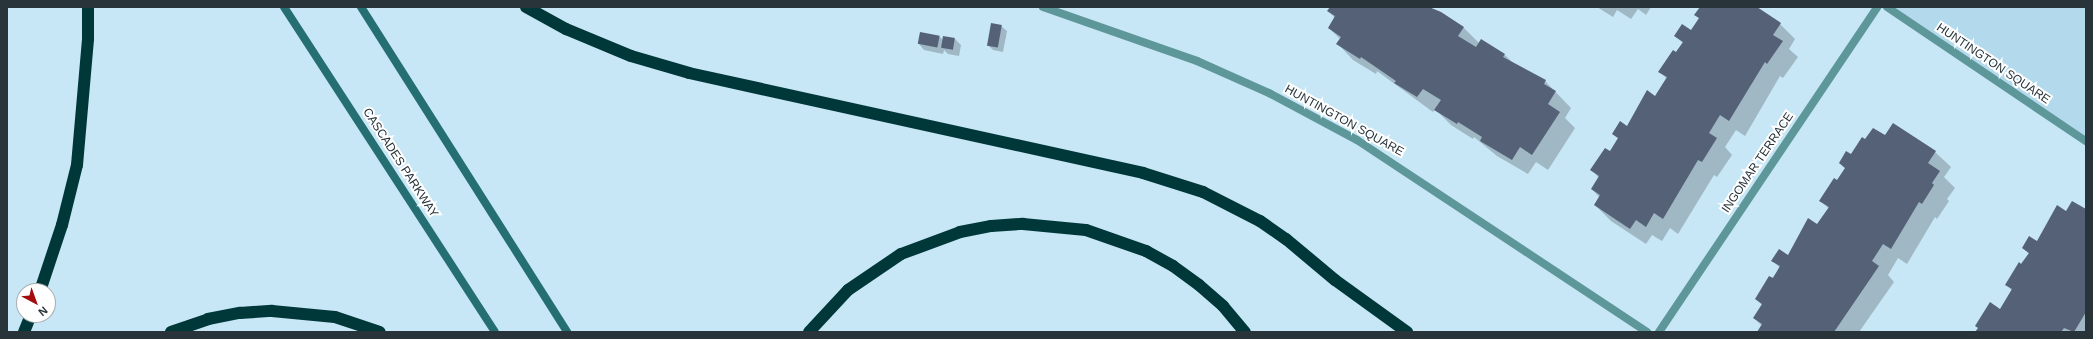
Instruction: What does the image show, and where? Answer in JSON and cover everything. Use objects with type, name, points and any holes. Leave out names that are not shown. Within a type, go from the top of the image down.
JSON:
[{"type":"highway","points":[[43,283],[62,225],[77,165],[88,39],[88,7]]},
{"type":"highway","points":[[526,7],[566,29],[630,56],[689,73],[1143,173],[1204,192],[1260,221],[1286,239],[1335,280],[1407,332]]},
{"type":"highway","points":[[809,332],[848,290],[901,254],[930,241],[960,232],[1023,224],[1086,230],[1146,251],[1173,266],[1199,285],[1223,306],[1245,332]]},
{"type":"highway","points":[[171,332],[208,319],[240,313],[272,310],[335,317],[380,332]]},
{"type":"main road","name":"CASCADES PARKWAY","points":[[284,7],[495,332]]},
{"type":"main road","points":[[361,7],[568,332]]},
{"type":"street","name":"HUNTINGTON SQUARE","points":[[1043,7],[1197,61],[1269,93],[1358,140],[1647,332]]},
{"type":"street","name":"INGOMAR TERRACE","points":[[1659,332],[1877,7]]},
{"type":"street","name":"HUNTINGTON SQUARE","points":[[1887,7],[2086,141]]},
{"type":"shaded area","points":[[1887,7],[2086,7],[2086,141]]},
{"type":"building","points":[[1330,7],[1429,7],[1441,12],[1464,27],[1458,36],[1476,47],[1481,39],[1505,54],[1503,57],[1546,80],[1544,84],[1556,91],[1548,104],[1560,112],[1532,155],[1520,147],[1512,160],[1480,141],[1482,137],[1458,122],[1457,124],[1434,110],[1441,100],[1423,89],[1417,97],[1394,83],[1396,81],[1361,57],[1360,59],[1336,44],[1341,37],[1328,28],[1335,16],[1327,11]]},
{"type":"building","points":[[1700,7],[1757,7],[1781,23],[1773,35],[1783,41],[1767,64],[1765,62],[1729,121],[1720,115],[1709,133],[1717,138],[1702,162],[1698,160],[1663,219],[1654,213],[1646,227],[1636,220],[1630,229],[1594,205],[1600,195],[1591,189],[1599,176],[1590,170],[1605,148],[1610,151],[1618,138],[1612,134],[1620,121],[1627,126],[1647,90],[1655,96],[1667,77],[1658,72],[1673,50],[1676,52],[1683,42],[1674,36],[1682,24],[1691,30],[1699,18],[1694,15]]},
{"type":"building","points":[[991,23],[1002,25],[998,48],[987,46]]},
{"type":"building","points":[[920,32],[940,36],[937,48],[918,44]]},
{"type":"building","points":[[943,36],[955,38],[953,50],[941,48]]},
{"type":"building","points":[[1893,123],[1936,151],[1928,163],[1940,171],[1932,183],[1934,185],[1922,204],[1919,202],[1891,249],[1883,244],[1872,261],[1879,266],[1834,332],[1757,332],[1762,324],[1753,318],[1762,304],[1755,299],[1769,276],[1773,278],[1780,266],[1771,261],[1779,249],[1788,255],[1808,218],[1817,224],[1829,207],[1819,201],[1834,178],[1837,180],[1845,168],[1839,163],[1846,151],[1851,154],[1862,137],[1865,139],[1873,128],[1885,135]]},
{"type":"building","points":[[2072,201],[2086,209],[2086,312],[2074,332],[2064,328],[2061,332],[1975,332],[1978,328],[1975,326],[1990,302],[2000,309],[2012,289],[2005,285],[2019,262],[2021,264],[2029,253],[2022,248],[2029,236],[2037,241],[2057,205],[2066,211]]}]
